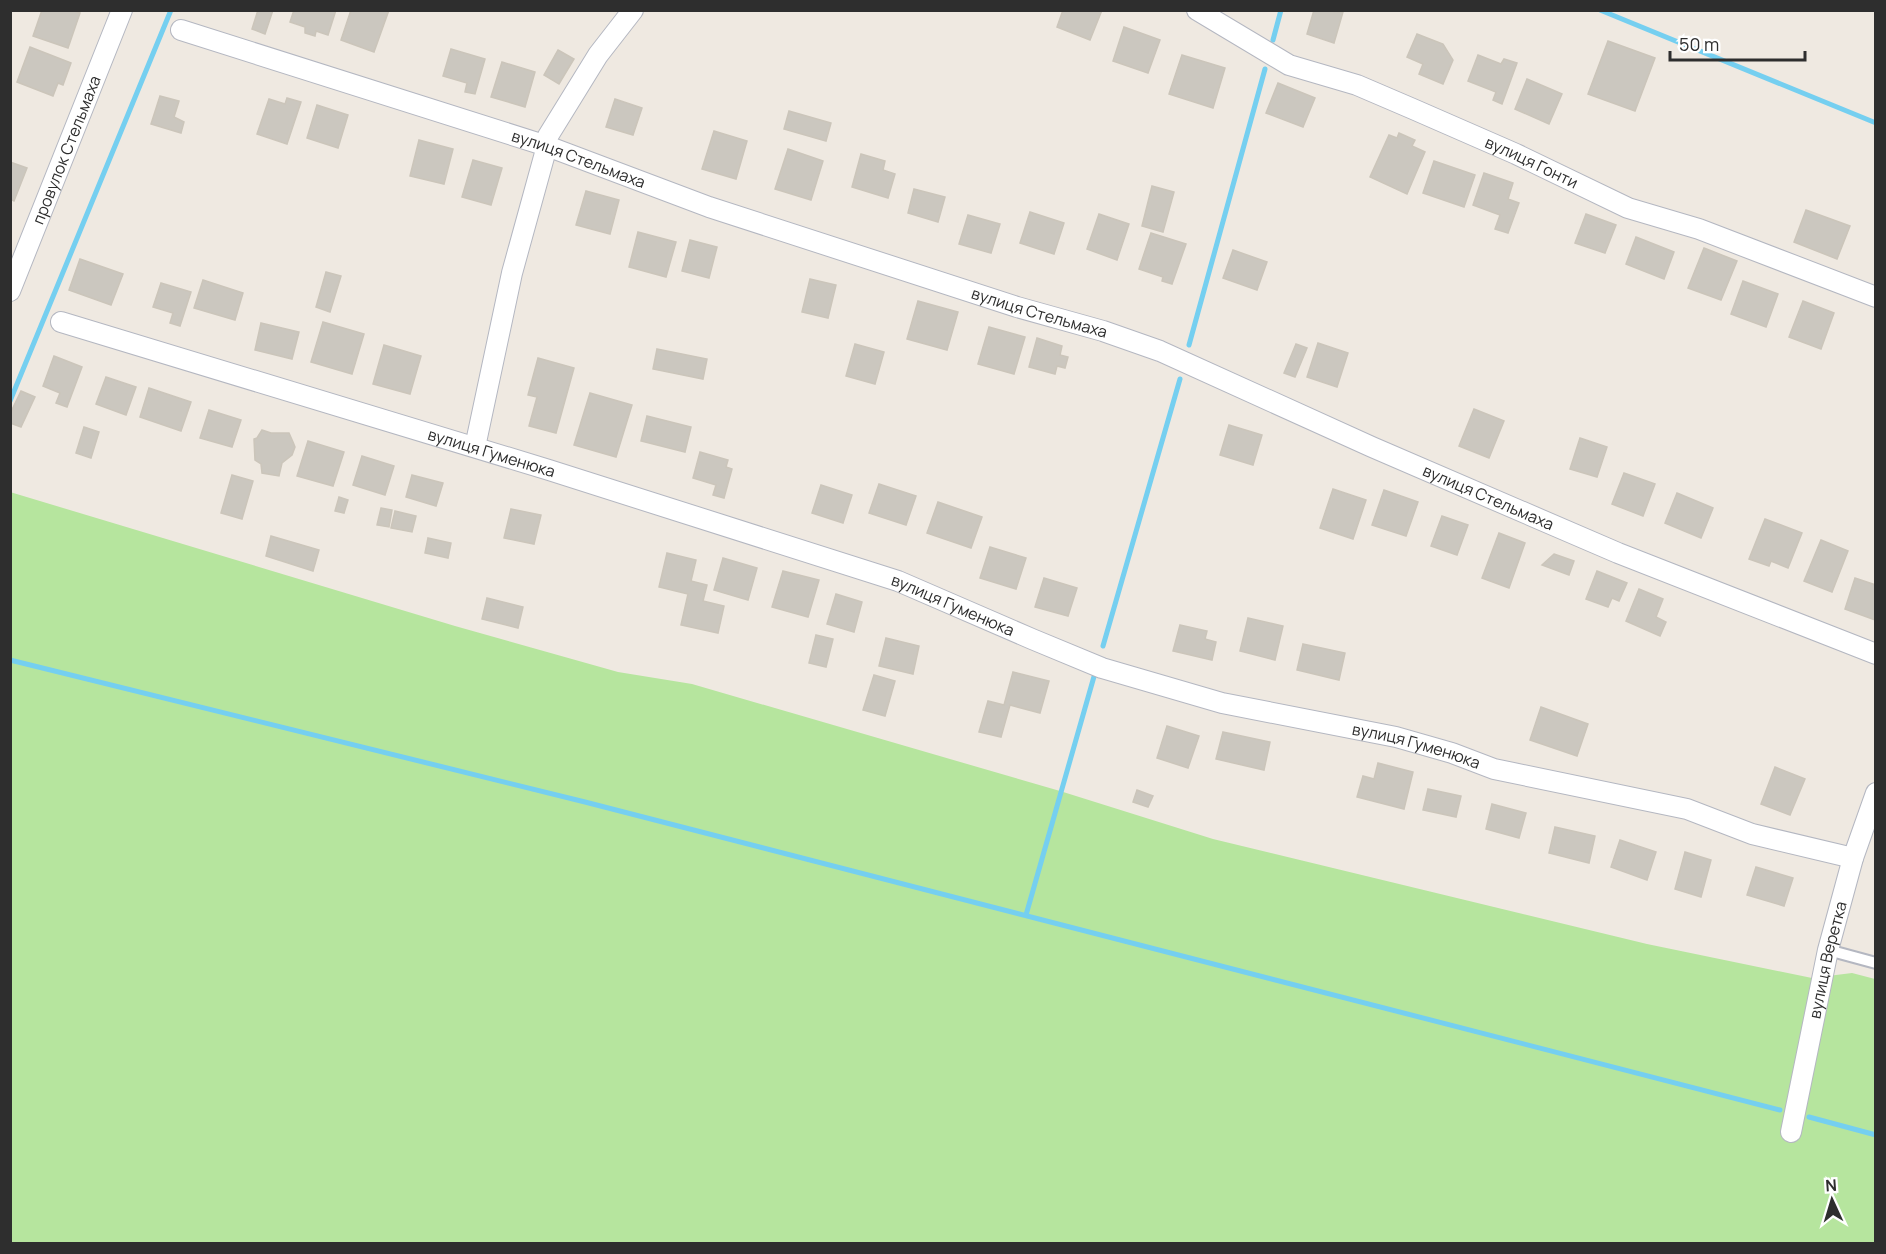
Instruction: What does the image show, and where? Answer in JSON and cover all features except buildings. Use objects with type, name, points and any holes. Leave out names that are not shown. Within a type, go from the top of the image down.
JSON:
[{"type":"street","name":"провулок Стельмаха","points":[[10,291],[122,10]]},
{"type":"street","points":[[475,447],[512,273],[548,136],[598,56],[633,10]]},
{"type":"street","name":"вулиця Гонти","points":[[1197,10],[1289,65],[1385,97],[1516,154],[1628,207],[1699,229],[1875,297]]},
{"type":"street","name":"вулиця Стельмаха","points":[[181,30],[547,146],[709,207],[1160,351],[1372,447],[1618,553],[1875,654]]},
{"type":"street","name":"вулиця Гуменюка","points":[[61,322],[475,447],[898,581],[1102,668],[1222,703],[1396,736],[1494,769],[1687,809],[1752,834],[1853,858]]},
{"type":"street","name":"вулиця Веретка","points":[[1791,1132],[1828,950],[1853,858],[1875,793]]},
{"type":"lane","points":[[1828,950],[1875,963]]},
{"type":"green space","points":[[10,492],[455,626],[618,672],[692,684],[1060,791],[1213,839],[1647,944],[1812,978],[1852,973],[1875,979],[1875,1243],[11,1243]]},
{"type":"waterway","points":[[10,401],[171,10]]},
{"type":"waterway","points":[[1273,40],[1281,10]]},
{"type":"waterway","points":[[1600,10],[1876,123]]},
{"type":"waterway","points":[[1189,345],[1265,69]]},
{"type":"waterway","points":[[1103,646],[1180,379]]},
{"type":"waterway","points":[[10,660],[585,802],[1780,1110]]},
{"type":"waterway","points":[[1026,915],[1095,673]]},
{"type":"waterway","points":[[1809,1117],[1876,1135]]}]
